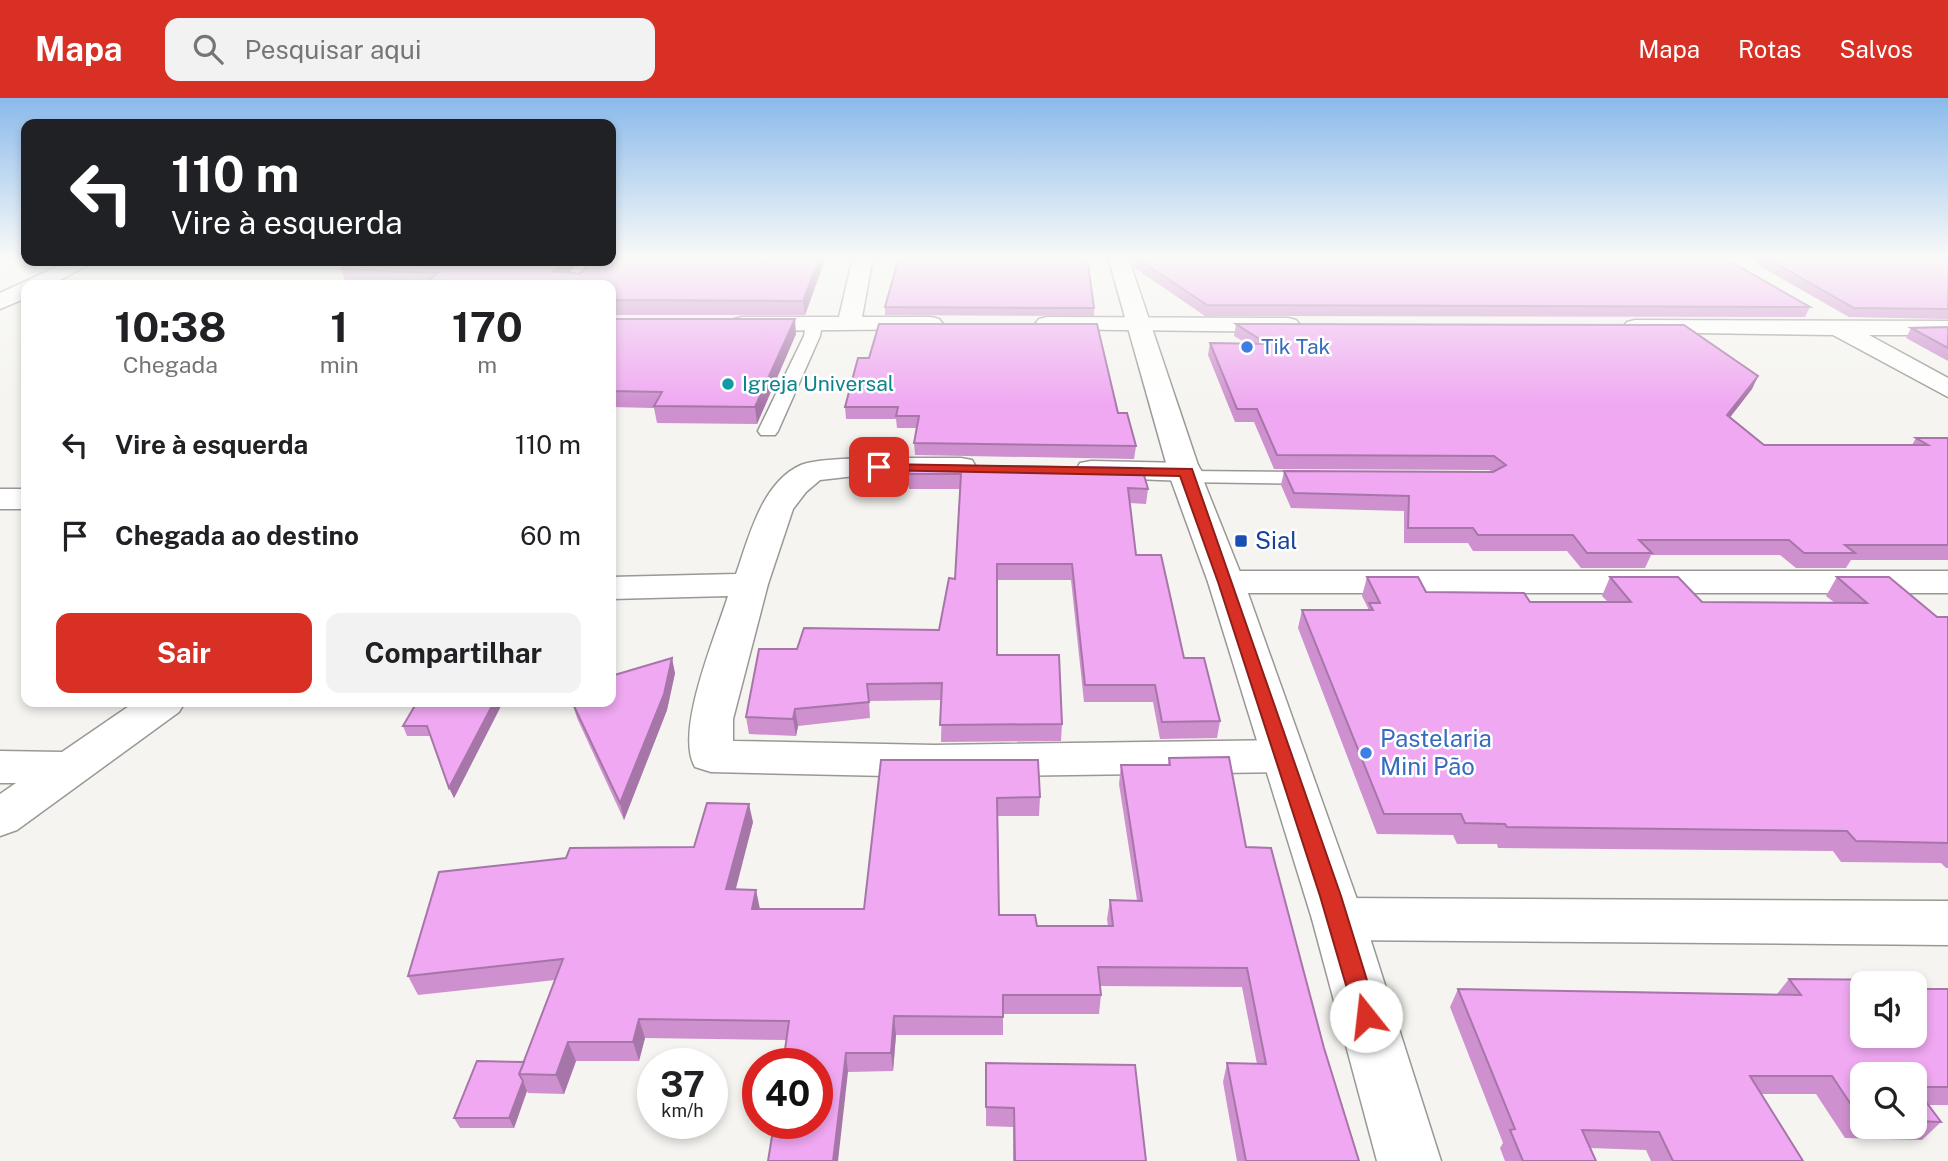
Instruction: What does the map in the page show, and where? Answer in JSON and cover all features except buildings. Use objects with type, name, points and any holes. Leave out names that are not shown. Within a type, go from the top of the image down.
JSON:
[{"type":"street","points":[[849,324],[853,307]]},
{"type":"street","points":[[1135,307],[1186,475],[1226,582],[1338,919],[1409,1161]]},
{"type":"street","points":[[1804,307],[1948,389]]},
{"type":"street","points":[[719,324],[960,324]]},
{"type":"street","points":[[1030,324],[1308,325]]},
{"type":"street","points":[[1615,327],[1948,328]]},
{"type":"street","points":[[1002,468],[855,467],[811,472],[777,507],[750,584],[712,719],[711,756],[934,761],[1284,756]]},
{"type":"street","points":[[1055,469],[1186,475]]},
{"type":"street","points":[[0,499],[21,499]]},
{"type":"street","points":[[1226,582],[1948,582]]},
{"type":"street","points":[[616,588],[750,584]]},
{"type":"street","points":[[0,818],[157,707]]},
{"type":"street","points":[[0,767],[70,768]]},
{"type":"street","points":[[1338,919],[1948,923]]},
{"type":"lane","points":[[768,431],[812,336],[814,324]]},
{"type":"lane","points":[[1186,475],[1337,478]]},
{"type":"place","name":"Tik Tak","points":[[1247,347]]},
{"type":"place","name":"Igreja Universal","points":[[728,384]]},
{"type":"place","name":"Sial","points":[[1241,541]]},
{"type":"place","name":"Pastelaria Mini Pão","points":[[1366,753]]},
{"type":"route","points":[[879,467],[1187,472],[1186,477],[1226,582],[1338,919],[1366,1016]]}]
